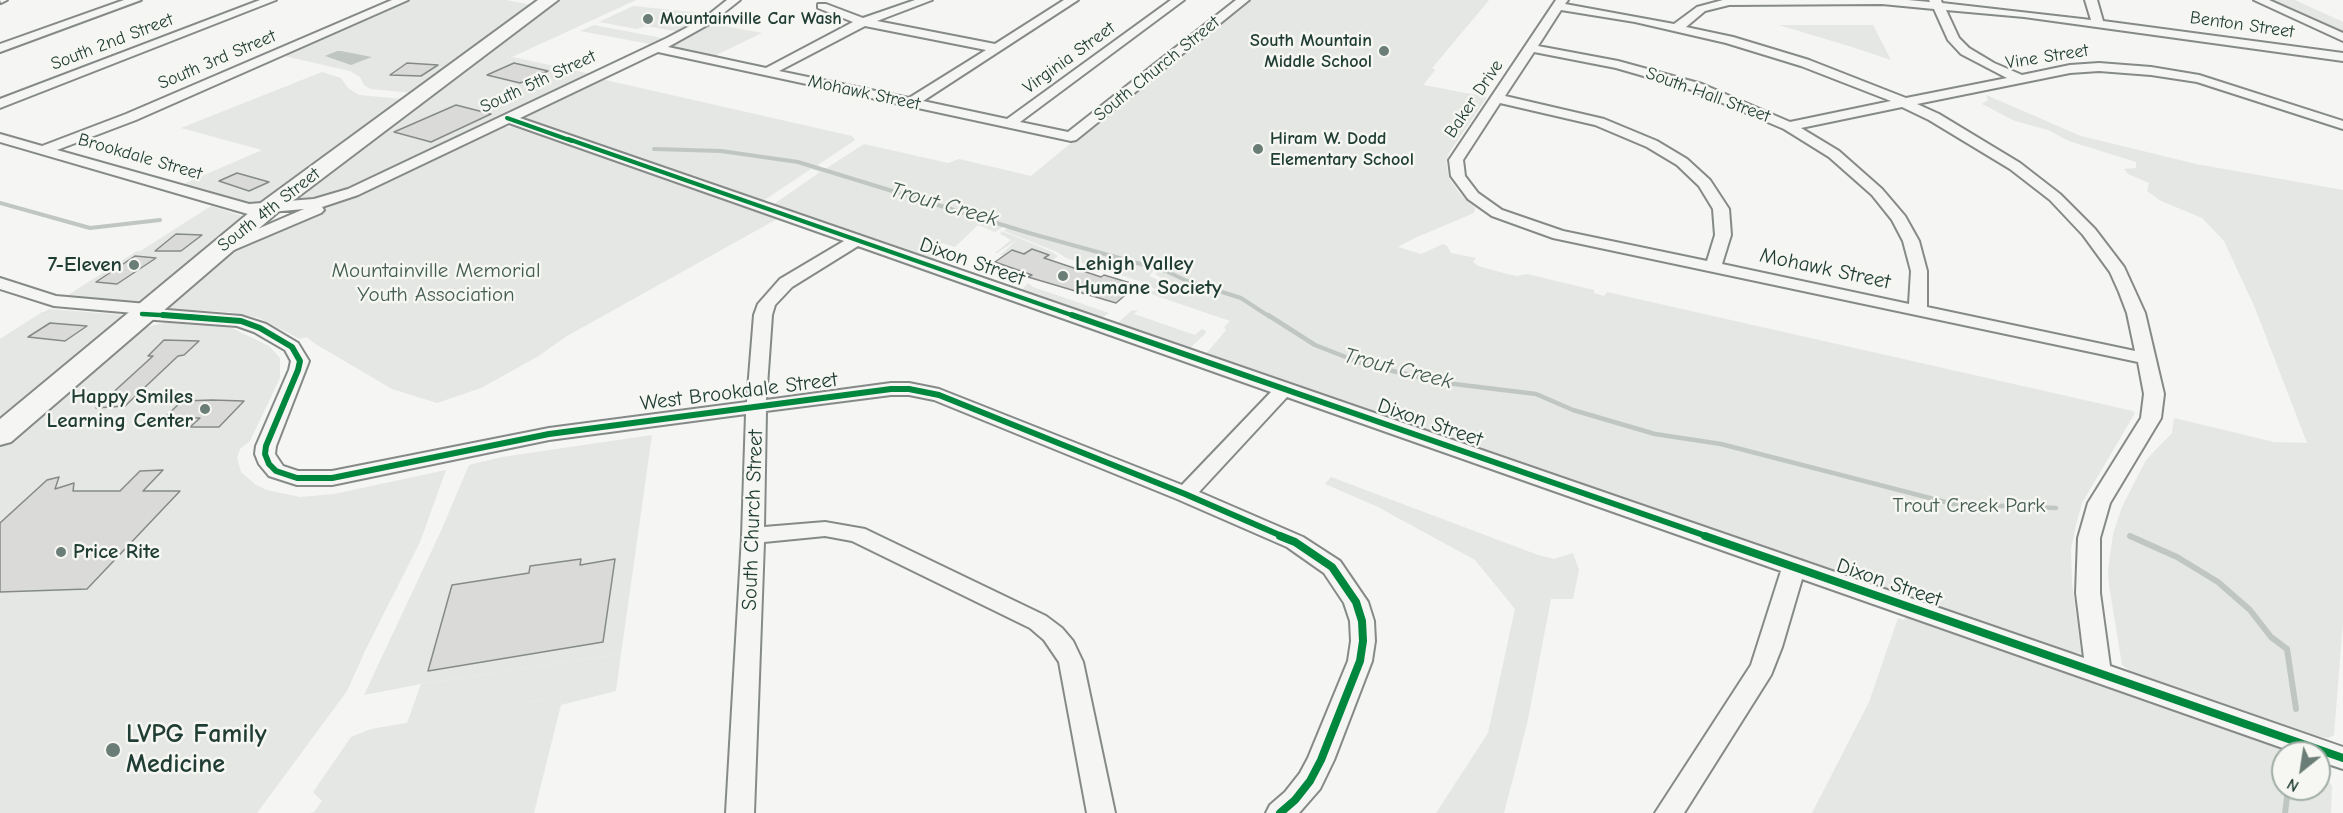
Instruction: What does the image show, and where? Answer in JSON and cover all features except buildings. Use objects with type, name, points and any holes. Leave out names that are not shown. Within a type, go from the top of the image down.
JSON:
[{"type":"main road","name":"South 4th Street","points":[[0,435],[144,311],[270,207],[549,0]]},
{"type":"street","points":[[0,48],[135,0]]},
{"type":"street","name":"South 2nd Street","points":[[0,104],[270,0]]},
{"type":"street","name":"South 3rd Street","points":[[44,150],[131,117],[402,0]]},
{"type":"street","name":"South 5th Street","points":[[212,255],[353,192],[656,48],[707,21],[734,0]]},
{"type":"street","points":[[767,72],[863,22],[926,0]]},
{"type":"street","points":[[911,103],[1072,0]]},
{"type":"street","name":"Virginia Street","points":[[1009,124],[1179,0]]},
{"type":"street","name":"South Church Street","points":[[1071,137],[1243,0]]},
{"type":"street","points":[[2091,0],[2098,24]]},
{"type":"street","points":[[2260,0],[2343,37]]},
{"type":"street","name":"Benton Street","points":[[1678,27],[1701,9],[1729,2],[1936,3],[2343,57]]},
{"type":"street","points":[[1560,3],[1678,27],[1785,56],[1903,102],[1963,134],[2035,181],[2072,214],[2104,251],[2118,271],[2136,313],[2154,394],[2151,418],[2099,503],[2089,538],[2088,593],[2098,673]]},
{"type":"street","name":"Baker Drive","points":[[1497,213],[1468,191],[1458,176],[1456,168],[1459,152],[1560,3]]},
{"type":"street","points":[[1936,3],[1954,40],[1965,51],[1990,66],[2020,79]]},
{"type":"street","points":[[822,6],[863,22],[997,48]]},
{"type":"street","name":"Mohawk Street","points":[[656,48],[1071,137]]},
{"type":"street","name":"South Hall Street","points":[[1531,48],[1618,65],[1664,77],[1729,99],[1789,126],[1850,166],[1877,192],[1899,219],[1916,255],[1919,271],[1918,311]]},
{"type":"street","name":"Vine Street","points":[[1789,126],[2084,68],[2151,71],[2222,85],[2343,125]]},
{"type":"street","points":[[1496,98],[1579,116],[1608,125],[1652,144],[1682,162],[1705,183],[1721,209],[1724,224],[1723,236],[1713,268]]},
{"type":"street","name":"Dixon Street","points":[[507,118],[2343,758]]},
{"type":"street","name":"Brookdale Street","points":[[0,138],[248,209],[270,207]]},
{"type":"street","name":"South 5th Street","points":[[270,207],[307,205],[353,192]]},
{"type":"street","name":"Mohawk Street","points":[[1497,213],[1559,235],[2148,359]]},
{"type":"street","name":"South Church Street","points":[[740,813],[753,536],[756,407],[763,315],[767,304],[791,279],[857,240]]},
{"type":"street","points":[[0,283],[54,301],[144,311]]},
{"type":"street","name":"West Brookdale Street","points":[[144,311],[242,321],[292,346],[300,361],[298,370],[266,446],[265,454],[269,464],[284,474],[314,479],[332,478],[549,434],[891,389],[926,391],[1185,494],[1295,542],[1315,553],[1332,567],[1345,584],[1356,602],[1362,621],[1363,641],[1360,661],[1321,760],[1310,781],[1295,800],[1280,813]]},
{"type":"street","points":[[1185,494],[1284,389]]},
{"type":"street","points":[[753,536],[825,530],[857,534],[1038,622],[1053,634],[1071,662],[1101,813]]},
{"type":"street","points":[[1670,813],[1762,668],[1794,567]]},
{"type":"shaded area","points":[[408,0],[506,0],[532,5],[413,93],[371,89],[364,85],[360,77],[350,71],[284,56]]},
{"type":"shaded area","points":[[558,0],[636,0],[512,57],[591,74],[331,195],[313,200],[304,200],[297,196]]},
{"type":"shaded area","name":"Hiram W. Dodd Elementary School","points":[[1250,0],[1489,0],[1432,68],[1435,70],[1423,85],[1487,97],[1449,153],[1446,163],[1449,178],[1460,194],[1475,208],[1474,213],[1386,253],[1031,176]]},
{"type":"shaded area","points":[[633,6],[710,14],[680,32],[646,26],[637,29],[599,22]]},
{"type":"shaded area","points":[[714,24],[762,33],[712,57],[668,47]]},
{"type":"shaded area","points":[[594,25],[667,39],[655,45],[580,31]]},
{"type":"shaded area","points":[[337,51],[372,57],[351,65],[325,56]]},
{"type":"shaded area","points":[[322,72],[341,78],[348,88],[359,95],[403,99],[265,202],[248,204],[181,185],[262,150],[181,128]]},
{"type":"shaded area","points":[[211,206],[245,217],[139,304],[65,299]]},
{"type":"shaded area","points":[[49,309],[124,315],[0,423],[0,339]]},
{"type":"shaded area","points":[[168,322],[230,327],[269,346],[280,358],[280,378],[250,441],[240,449],[237,458],[241,472],[256,485],[267,490],[300,497],[334,494],[446,470],[420,542],[347,691],[257,813],[0,813],[0,448],[126,336],[137,329]]},
{"type":"shaded area","points":[[652,435],[621,654],[421,684],[364,695],[440,533],[469,465],[502,457]]},
{"type":"shaded area","points":[[557,697],[561,705],[534,813],[310,813],[314,812],[322,801],[313,792],[351,737],[371,729]]},
{"type":"green space","points":[[411,0],[426,0],[403,11],[402,14],[407,18],[481,19],[452,20],[429,25],[375,60],[354,69],[289,54]]},
{"type":"green space","points":[[1255,0],[1273,0],[1428,26],[1443,10],[1455,7],[1460,0],[1489,0],[1432,68],[1435,70],[1423,85],[1484,97],[1444,153],[1442,163],[1446,180],[1470,207],[1469,212],[1400,241],[1303,220],[1302,217],[1336,175],[1317,171],[1318,169],[1345,176],[1364,191],[1354,211],[1359,220],[1375,226],[1391,227],[1369,222],[1360,215],[1368,192],[1355,177],[1372,161],[1383,162],[1385,160],[1374,158],[1367,160],[1353,176],[1320,168],[1336,148],[1311,140],[1263,133],[1140,106],[1123,106]]},
{"type":"green space","points":[[2266,0],[2295,0],[2343,22],[2343,35]]},
{"type":"green space","points":[[1779,25],[1873,25],[1891,60],[1852,47]]},
{"type":"green space","points":[[397,55],[458,58],[451,63],[448,63],[450,61],[406,59],[366,76],[361,71]]},
{"type":"green space","points":[[513,56],[589,74],[541,96],[532,94],[539,94],[570,80],[565,78],[569,75],[560,72],[555,74],[514,63],[477,79],[456,77],[482,58]]},
{"type":"green space","name":"Trout Creek Park","points":[[601,79],[852,136],[855,140],[818,165],[821,168],[827,168],[864,144],[948,163],[959,159],[1031,176],[1071,143],[1076,142],[1091,146],[1102,155],[1103,162],[1095,170],[1140,180],[1158,191],[1399,245],[1398,247],[1421,254],[1443,244],[1451,253],[1476,258],[1473,262],[1478,266],[1507,274],[1517,276],[1527,274],[1594,290],[1594,293],[1604,296],[1607,292],[2133,411],[2135,413],[2082,503],[2076,525],[2071,549],[2072,583],[2081,653],[2065,651],[1206,354],[1226,330],[1224,327],[1230,321],[1148,293],[1172,284],[1155,274],[1157,272],[1153,271],[1149,276],[1166,284],[1154,289],[1142,282],[1066,258],[1057,252],[1004,231],[1007,228],[1003,227],[995,232],[978,225],[955,247],[942,243],[933,250],[944,253],[934,260],[774,204],[820,172],[811,169],[763,201],[522,117]]},
{"type":"green space","points":[[448,83],[458,84],[456,89],[511,103],[522,98],[532,101],[508,112],[432,94]]},
{"type":"green space","points":[[1986,95],[2081,136],[2196,164],[2343,190],[2343,622],[2334,735],[2329,738],[2316,736],[2133,673],[2122,665],[2109,585],[2108,570],[2113,534],[2122,507],[2146,460],[2172,433],[2174,418],[2274,442],[2307,443],[2255,308],[2224,241],[2202,218],[2161,201],[2147,191],[2149,183],[2128,174],[2124,169],[2136,168],[2136,162],[2069,141],[2048,130],[2015,121],[1982,104],[1988,100]]},
{"type":"green space","points":[[1119,109],[1163,119],[1144,132],[1147,139],[1154,144],[1132,137],[1128,129],[1095,129]]},
{"type":"green space","points":[[1165,119],[1173,122],[1166,121],[1153,133],[1206,144],[1198,152],[1193,152],[1158,144],[1147,132]]},
{"type":"green space","name":"Mountainville Memorial Youth Association","points":[[501,127],[513,127],[777,219],[567,336],[537,357],[481,388],[437,403],[392,389],[307,337],[300,339],[259,318],[229,312],[169,309],[168,306],[221,260],[245,243],[351,197]]},
{"type":"green space","points":[[1173,154],[1194,156],[1161,184],[1152,181],[1148,177]]},
{"type":"green space","points":[[1216,178],[1282,192],[1265,211],[1197,196],[1200,193],[1194,191],[1206,180]]},
{"type":"green space","points":[[1002,231],[1058,256],[1053,260],[1042,260],[1049,255],[1032,249],[1024,254],[1011,250],[1005,255],[1000,255],[1017,240],[995,253],[1011,240],[1000,234]]},
{"type":"green space","points":[[137,251],[149,252],[135,256],[77,295],[68,295]]},
{"type":"green space","points":[[1028,283],[1033,287],[1109,313],[1102,318],[1022,290]]},
{"type":"green space","points":[[1138,310],[1134,314],[1195,335],[1202,329],[1206,331],[1205,334],[1190,348],[1118,323],[1131,311]]},
{"type":"green space","points":[[42,312],[117,318],[89,342],[70,341],[97,323],[85,326],[50,323],[32,331],[20,329],[0,343],[0,339]]},
{"type":"green space","points":[[167,373],[196,373],[177,392],[153,410],[132,410],[135,407],[132,406],[143,397],[137,397],[157,378]]},
{"type":"green space","points":[[1331,477],[1538,555],[1554,559],[1573,553],[1579,570],[1573,599],[1551,599],[1527,724],[1504,813],[1436,813],[1488,733],[1515,609],[1475,560],[1376,506],[1325,484]]},
{"type":"green space","points":[[1905,617],[2271,745],[2271,801],[2331,801],[2331,785],[2332,786],[2331,813],[1812,813],[1869,702],[1898,618],[1904,620]]},
{"type":"green space","points":[[621,654],[616,691],[561,705],[557,697],[407,723],[421,684]]},
{"type":"waterway","name":"Trout Creek","points":[[654,149],[721,151],[798,162],[1029,233],[1166,271],[1187,281],[1241,298],[1270,317]]},
{"type":"waterway","name":"Trout Creek","points":[[0,203],[90,228],[160,220]]},
{"type":"waterway","name":"Trout Creek","points":[[1268,315],[1315,345],[1366,365],[1446,383],[1536,394],[1573,410],[1655,434],[1721,444],[1953,504],[2056,508]]},
{"type":"waterway","name":"Trout Creek","points":[[2132,537],[2130,536],[2177,557],[2218,582],[2250,610],[2271,637],[2287,649],[2296,709]]},
{"type":"waterway","name":"Trout Creek","points":[[2285,813],[2286,801]]},
{"type":"cycle path","points":[[507,118],[2343,758]]},
{"type":"cycle path","points":[[142,314],[241,321],[260,328],[292,347],[300,361],[298,370],[266,446],[265,454],[269,464],[276,471],[297,478],[332,478],[549,434],[891,389],[909,389],[939,395],[1185,494],[1295,542],[1332,567],[1345,584],[1356,602],[1362,621],[1363,641],[1360,661],[1321,760],[1310,781],[1295,800],[1280,813]]},
{"type":"place","name":"Mountainville Car Wash","points":[[648,19]]},
{"type":"place","name":"South Mountain Middle School","points":[[1384,51]]},
{"type":"place","name":"Hiram W. Dodd Elementary School","points":[[1258,149]]},
{"type":"place","name":"7-Eleven","points":[[134,265]]},
{"type":"place","name":"Lehigh Valley Humane Society","points":[[1063,276]]},
{"type":"place","name":"Happy Smiles Learning Center","points":[[205,409]]},
{"type":"place","name":"Price Rite","points":[[61,552]]},
{"type":"place","name":"LVPG Family Medicine","points":[[113,750]]}]
